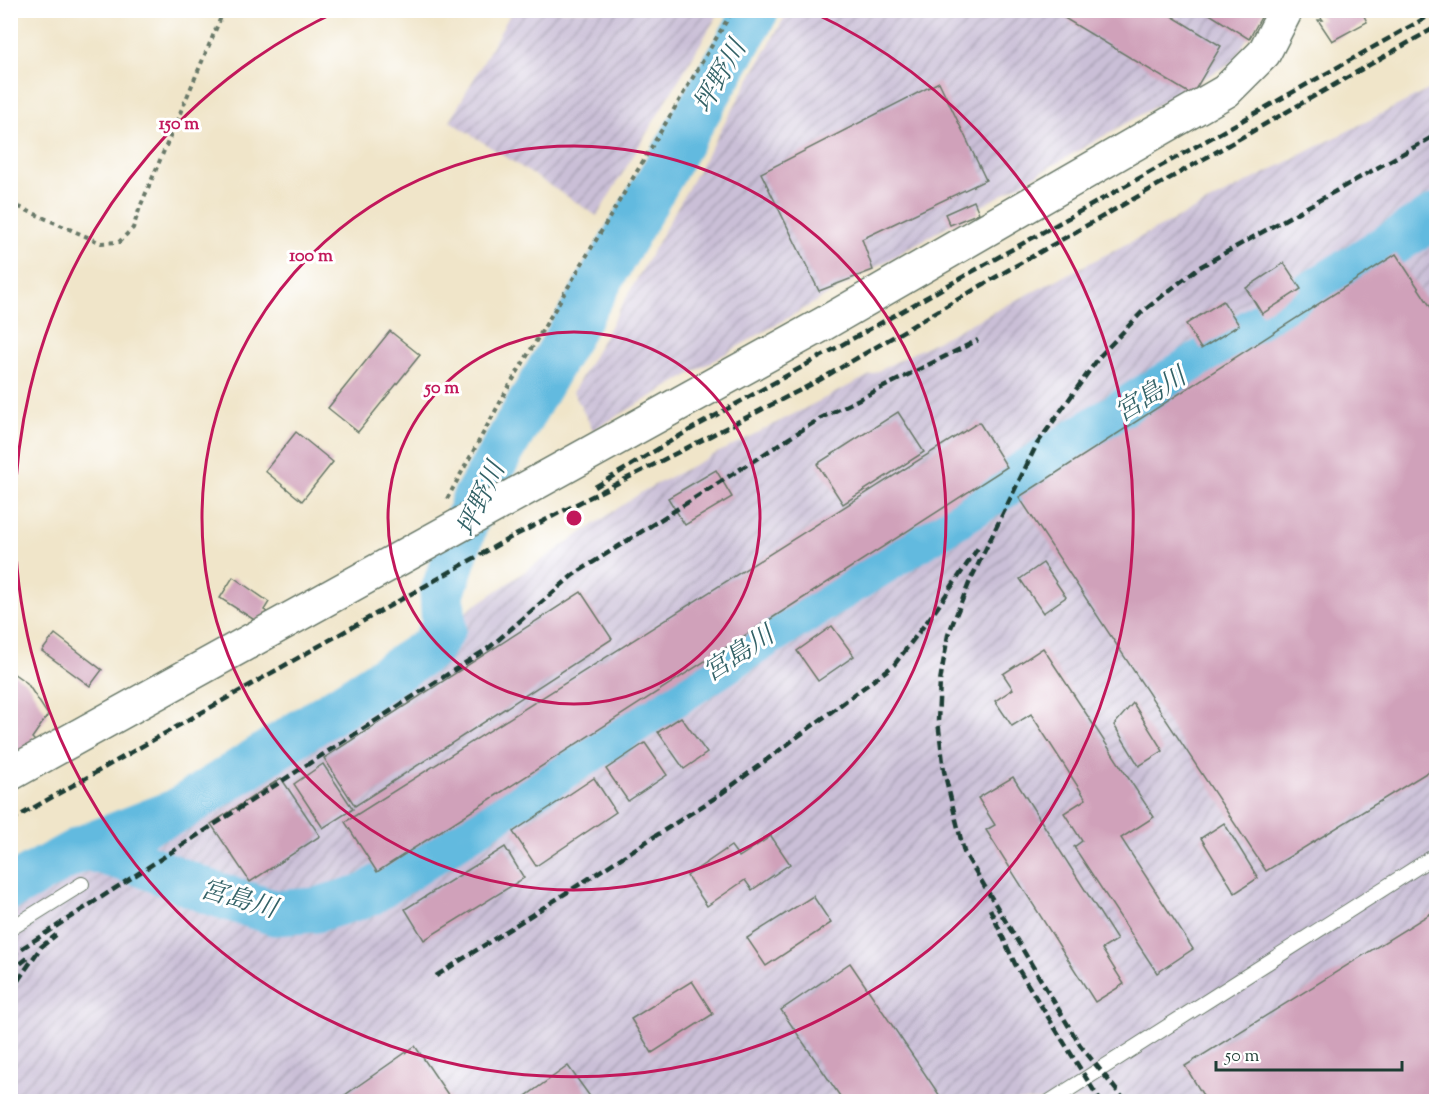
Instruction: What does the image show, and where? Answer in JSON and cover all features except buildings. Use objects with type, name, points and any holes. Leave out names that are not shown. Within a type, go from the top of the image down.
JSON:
[{"type":"street","points":[[10,774],[825,323],[1226,91],[1264,53],[1286,10]]},
{"type":"lane","points":[[1049,1101],[1437,855]]},
{"type":"lane","points":[[10,929],[82,884]]},
{"type":"path","points":[[10,203],[101,243],[119,242],[133,228],[224,10]]},
{"type":"path","points":[[441,509],[508,388],[733,10]]},
{"type":"shaded area","points":[[512,11],[720,11],[597,216],[450,121]]},
{"type":"shaded area","points":[[788,11],[1263,11],[1234,61],[593,430],[573,392]]},
{"type":"shaded area","points":[[1436,86],[1436,1101],[11,1102],[11,913],[162,818],[645,490]]},
{"type":"waterway","name":"坪野川","points":[[10,888],[84,847],[177,811],[431,648],[444,627],[442,594],[474,499],[757,10]]},
{"type":"waterway","name":"宮島川","points":[[84,847],[141,864],[209,892],[275,913],[316,910],[367,895],[767,634],[1436,216]]},
{"type":"railway","points":[[595,487],[686,432],[1436,12]]},
{"type":"railway","points":[[10,821],[508,539],[816,382],[1436,27]]},
{"type":"railway","points":[[1126,1102],[1080,1045],[964,852],[944,771],[938,721],[940,681],[948,635],[970,581],[1037,444],[1100,356],[1142,312],[1198,268],[1436,135]]},
{"type":"railway","points":[[10,956],[490,647],[573,575],[821,418],[978,340]]},
{"type":"railway","points":[[436,976],[718,796],[894,665],[935,611],[980,545]]},
{"type":"railway","points":[[990,909],[1015,964],[1101,1102]]},
{"type":"railway","points":[[10,992],[41,947],[56,935]]},
{"type":"railway","points":[[10,972],[30,956]]}]
